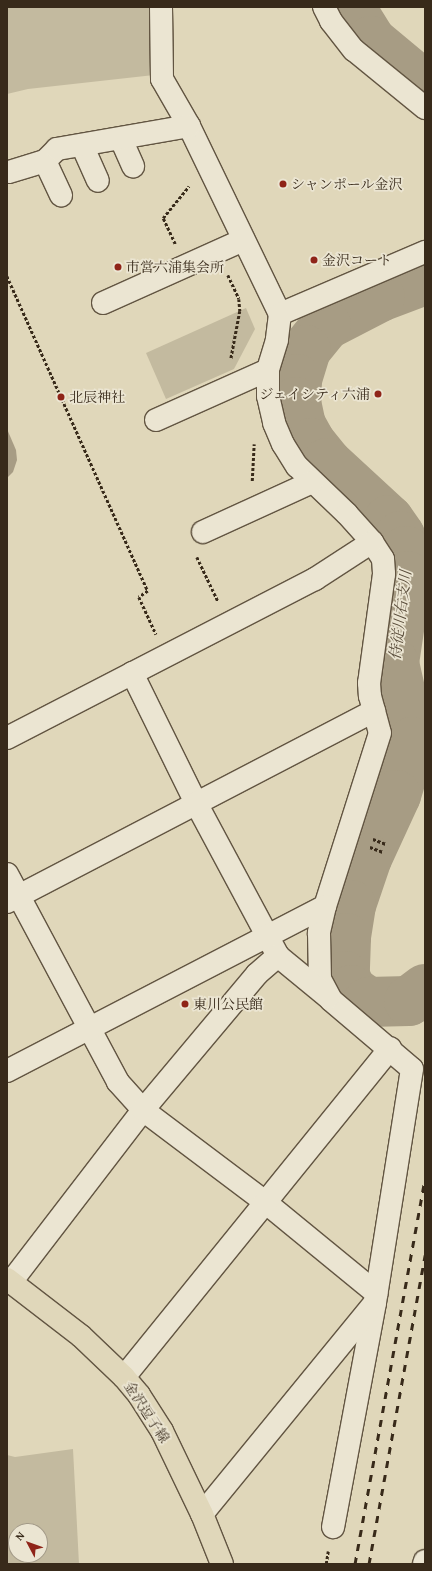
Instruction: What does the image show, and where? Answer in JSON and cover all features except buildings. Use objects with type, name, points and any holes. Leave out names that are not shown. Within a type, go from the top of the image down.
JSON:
[{"type":"main road","name":"金沢逗子線","points":[[9,1281],[81,1336],[124,1377],[162,1431],[202,1514],[222,1564]]},
{"type":"street","points":[[161,7],[162,79],[189,126],[280,314],[277,340],[268,370],[268,396],[274,423],[283,444],[297,466],[347,514],[372,542],[383,559],[384,574],[369,683],[380,733],[324,906],[319,934],[320,979],[332,1000]]},
{"type":"street","points":[[324,7],[331,21],[354,50],[425,108]]},
{"type":"street","points":[[10,172],[45,161],[58,149],[189,126]]},
{"type":"street","points":[[121,139],[133,166]]},
{"type":"street","points":[[82,145],[98,181]]},
{"type":"street","points":[[45,161],[61,196]]},
{"type":"street","points":[[103,303],[243,240]]},
{"type":"street","points":[[280,314],[425,252]]},
{"type":"street","points":[[156,420],[268,370]]},
{"type":"street","points":[[203,532],[312,482]]},
{"type":"street","points":[[7,738],[315,579],[372,542]]},
{"type":"street","points":[[132,673],[196,803],[278,956],[390,1048],[412,1069],[375,1298],[333,1526]]},
{"type":"street","points":[[13,900],[374,711]]},
{"type":"street","points":[[7,874],[13,900],[118,1082],[143,1110],[265,1202],[375,1298]]},
{"type":"street","points":[[7,1071],[324,906]]},
{"type":"street","points":[[9,1281],[143,1110],[257,974],[278,956]]},
{"type":"street","points":[[124,1377],[390,1048]]},
{"type":"street","points":[[202,1514],[375,1298]]},
{"type":"path","points":[[217,251],[239,299],[240,311],[228,371],[233,386]]},
{"type":"path","points":[[7,276],[148,591],[139,597],[167,656]]},
{"type":"path","points":[[250,511],[254,439]]},
{"type":"path","points":[[203,532],[193,538],[196,556],[219,604]]},
{"type":"path","points":[[372,838],[386,844]]},
{"type":"shaded area","points":[[7,7],[149,7],[154,75],[28,89],[7,94]]},
{"type":"shaded area","points":[[246,308],[255,329],[234,369],[166,399],[146,353]]},
{"type":"shaded area","points":[[7,429],[16,450],[17,460],[13,472],[7,478]]},
{"type":"shaded area","points":[[73,1449],[79,1564],[7,1564],[7,1455],[15,1457]]},
{"type":"waterway","name":"侍従川右支川","points":[[350,7],[371,41],[425,86]]},
{"type":"waterway","name":"侍従川右支川","points":[[425,280],[380,297],[326,325],[306,350],[297,379],[296,402],[301,425],[311,443],[327,463],[389,520],[400,536],[406,551],[407,576],[394,663],[412,742],[396,795],[367,858],[351,905],[346,938],[345,976],[351,990],[368,1002],[409,1001],[425,989]]},
{"type":"railway","points":[[355,1564],[425,1179]]},
{"type":"railway","points":[[369,1564],[425,1255]]},
{"type":"place","name":"シャンポール金沢","points":[[283,184]]},
{"type":"place","name":"金沢コート","points":[[314,260]]},
{"type":"place","name":"市営六浦集会所","points":[[118,267]]},
{"type":"place","name":"ジェイシティ六浦","points":[[378,394]]},
{"type":"place","name":"北辰神社","points":[[61,397]]},
{"type":"place","name":"東川公民館","points":[[185,1004]]}]
